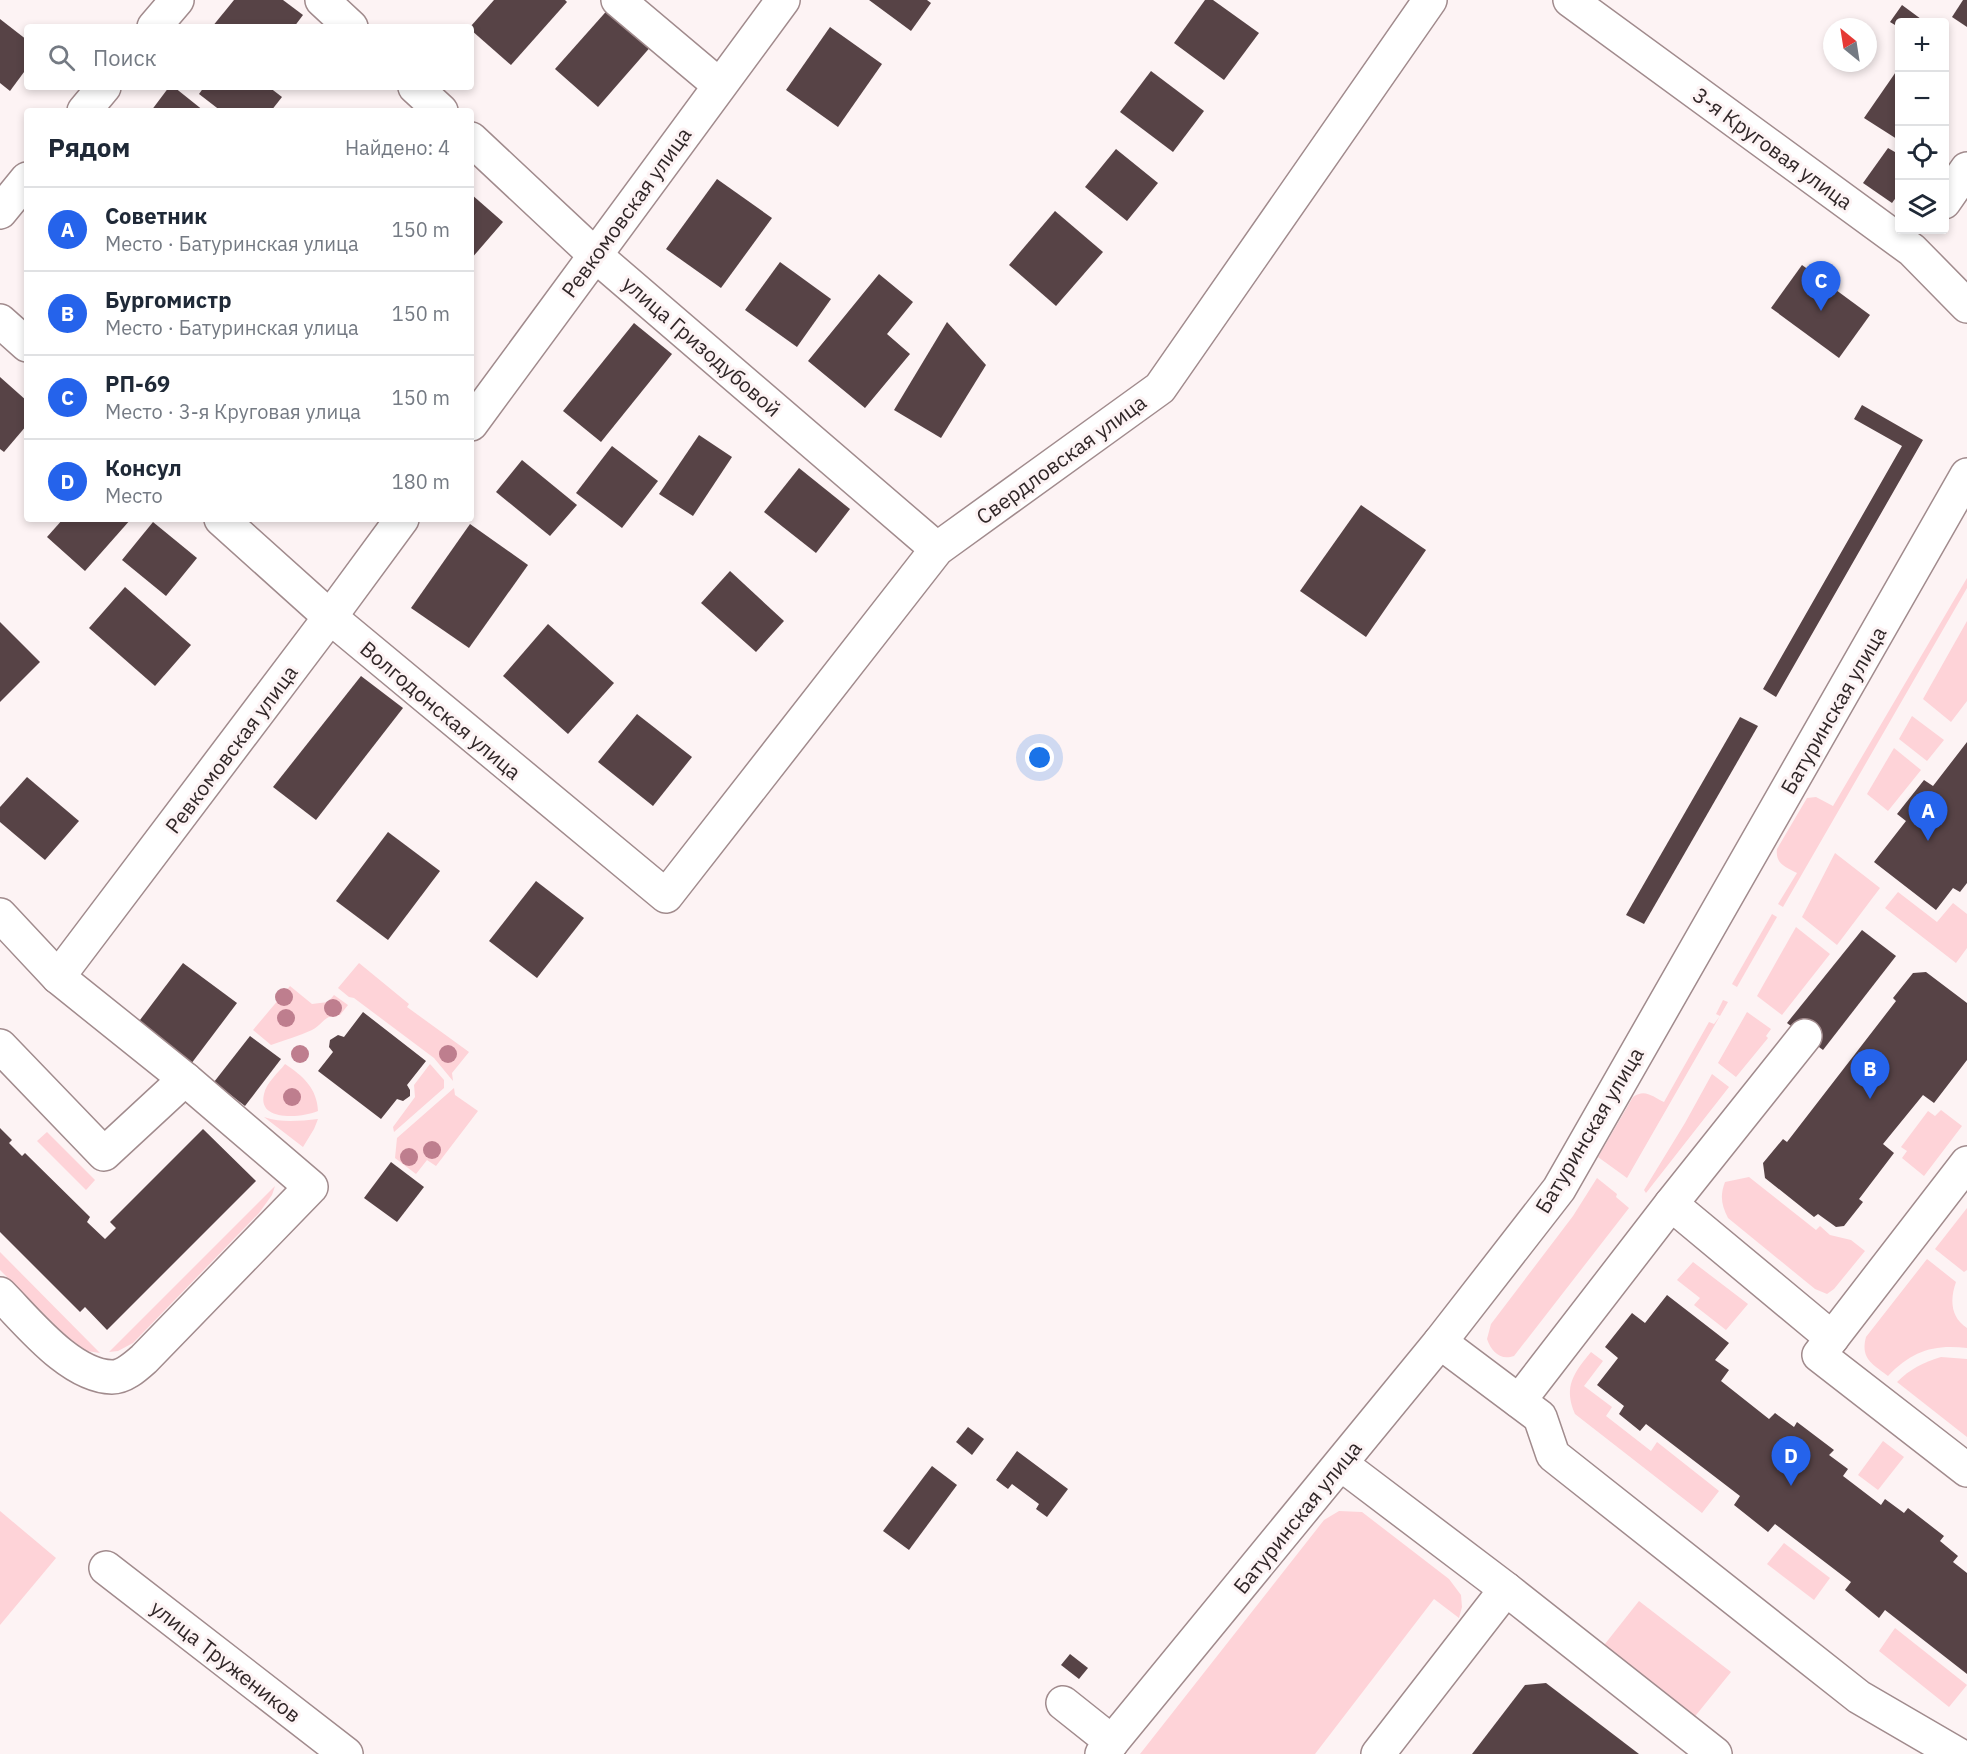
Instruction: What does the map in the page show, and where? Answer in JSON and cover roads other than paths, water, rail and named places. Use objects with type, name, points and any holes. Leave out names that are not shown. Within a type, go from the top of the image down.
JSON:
[{"type":"street","points":[[157,24],[177,0]]},
{"type":"street","points":[[322,0],[348,24]]},
{"type":"street","points":[[618,0],[719,86]]},
{"type":"street","name":"Ревкомовская улица","points":[[474,420],[783,0]]},
{"type":"street","name":"Свердловская улица","points":[[666,896],[937,549],[1160,388],[1430,0]]},
{"type":"street","name":"3-я Круговая улица","points":[[1570,0],[1919,240],[1967,306]]},
{"type":"street","points":[[86,108],[102,90]]},
{"type":"street","points":[[418,90],[438,108]]},
{"type":"street","name":"улица Гризодубовой","points":[[474,142],[595,255],[937,549]]},
{"type":"street","points":[[1949,195],[1967,169]]},
{"type":"street","points":[[0,212],[24,183]]},
{"type":"street","points":[[0,321],[24,342]]},
{"type":"street","name":"Батуринская улица","points":[[1107,1748],[1440,1342],[1559,1189],[1967,475]]},
{"type":"street","name":"Волгодонская улица","points":[[224,522],[330,617],[666,896]]},
{"type":"street","name":"Ревкомовская улица","points":[[58,977],[400,522]]},
{"type":"street","points":[[0,915],[58,977],[185,1079],[311,1187],[144,1359],[130,1371],[114,1377],[90,1373],[69,1362],[0,1294]]},
{"type":"street","points":[[1519,1401],[1671,1204],[1805,1036]]},
{"type":"street","points":[[0,1046],[104,1154],[185,1079]]},
{"type":"street","points":[[1967,1163],[1819,1355],[1967,1470]]},
{"type":"street","points":[[1671,1204],[1832,1338]]},
{"type":"street","points":[[1440,1342],[1540,1417],[1553,1455],[1859,1697],[1957,1754]]},
{"type":"street","points":[[1341,1464],[1506,1589],[1715,1754]]},
{"type":"street","name":"улица Тружеников","points":[[106,1568],[346,1754]]},
{"type":"street","points":[[1378,1754],[1506,1589]]},
{"type":"street","points":[[1063,1703],[1107,1748]]},
{"type":"place","name":"РП-69","points":[[1821,311]]},
{"type":"place","name":"Советник","points":[[1928,841]]},
{"type":"place","name":"Бургомистр","points":[[1870,1099]]},
{"type":"place","name":"Консул","points":[[1791,1486]]}]
